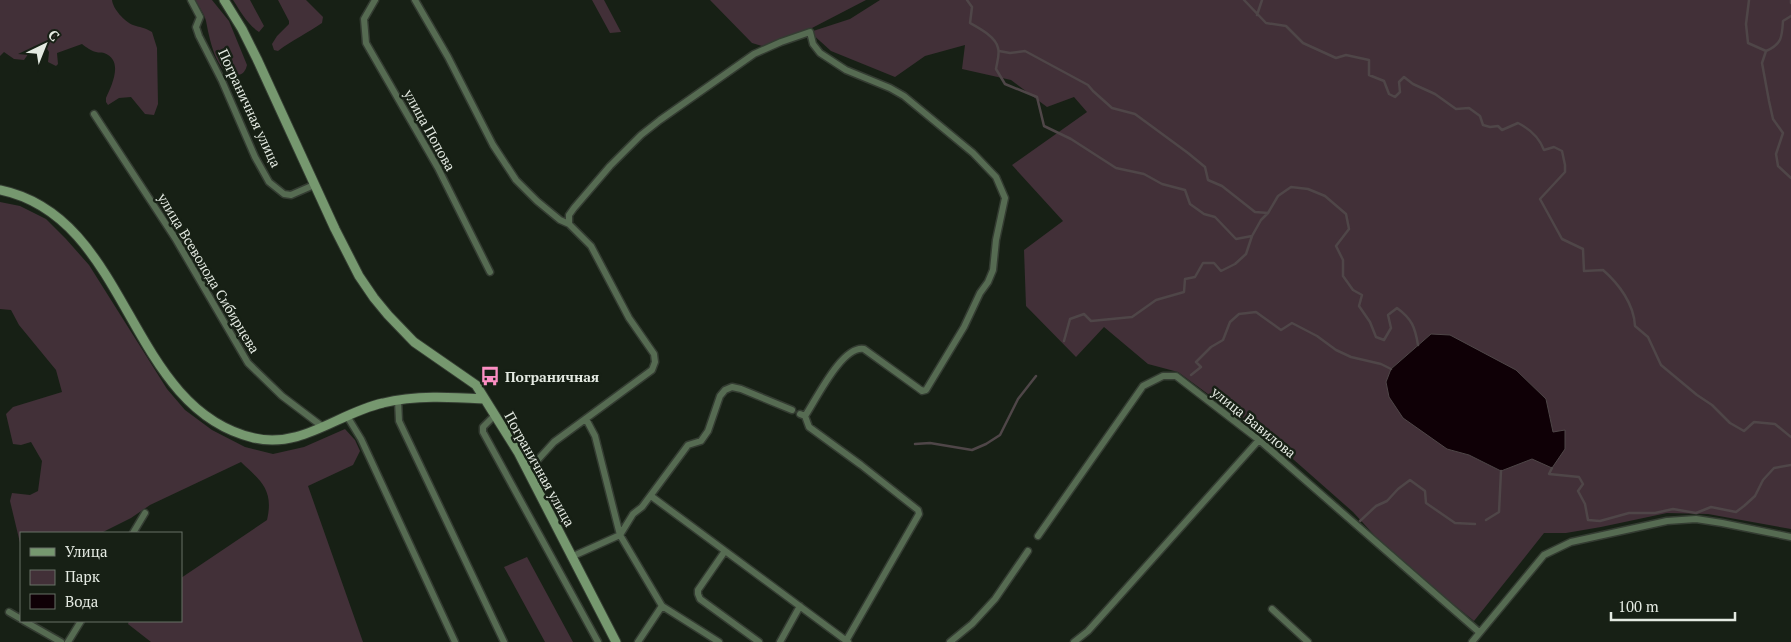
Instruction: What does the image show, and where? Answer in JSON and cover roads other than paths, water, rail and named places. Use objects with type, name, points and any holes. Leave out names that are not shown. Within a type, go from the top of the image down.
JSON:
[{"type":"main road","name":"Пограничная улица","points":[[224,0],[254,52],[346,252],[374,298],[414,342],[476,385],[530,474],[616,642]]},
{"type":"main road","points":[[0,190],[35,202],[48,210],[70,229],[114,287],[166,376],[207,416],[238,432],[265,440],[286,439],[307,434],[382,403],[415,398],[484,399]]},
{"type":"street","name":"Пограничная улица","points":[[191,0],[200,17],[196,28],[199,36],[222,81],[255,157],[269,182],[284,194],[291,195],[314,184]]},
{"type":"street","name":"улица Попова","points":[[375,0],[364,19],[366,42],[438,168],[490,272]]},
{"type":"street","points":[[414,0],[448,57],[493,146],[516,180],[537,201],[560,220],[569,224],[591,246],[629,318],[654,354],[655,362],[652,370],[547,448],[534,464],[530,474]]},
{"type":"street","points":[[569,224],[570,215],[574,208],[610,166],[641,135],[754,54],[810,32],[813,44],[820,53],[832,62],[904,96],[973,153],[996,177],[1005,198],[996,240],[993,270],[988,282],[980,292],[964,327],[926,390],[922,391],[864,349],[858,348],[852,351],[837,367],[803,415],[809,427],[862,465],[918,510],[919,514],[847,642],[651,496]]},
{"type":"street","name":"улица Всеволода Сибирцева","points":[[94,114],[175,238],[248,363],[282,396],[323,427]]},
{"type":"street","name":"улица Вавилова","points":[[1038,536],[1143,386],[1163,376],[1176,376],[1259,440],[1480,632]]},
{"type":"street","points":[[571,557],[620,535],[633,514],[651,496],[688,445],[701,441],[708,431],[720,396],[725,390],[732,387],[741,389],[792,410]]},
{"type":"street","points":[[398,400],[399,421],[504,642]]},
{"type":"street","points":[[495,415],[483,427],[483,432],[598,642]]},
{"type":"street","points":[[347,416],[361,439],[455,642]]},
{"type":"street","points":[[586,419],[595,436],[620,535],[662,606],[719,642]]},
{"type":"street","points":[[1074,642],[1088,630],[1259,440]]},
{"type":"street","points":[[134,532],[145,513]]},
{"type":"street","points":[[1472,642],[1544,555],[1571,542],[1666,521],[1696,519],[1722,522],[1791,537]]},
{"type":"street","points":[[725,551],[698,590],[698,594],[700,599],[759,642]]},
{"type":"street","points":[[950,642],[972,624],[995,599],[1028,551]]},
{"type":"street","points":[[638,642],[662,606]]},
{"type":"street","points":[[780,642],[800,606]]},
{"type":"street","points":[[1272,609],[1308,642]]},
{"type":"street","points":[[9,612],[20,618]]},
{"type":"street","points":[[26,622],[61,642]]},
{"type":"street","points":[[68,642],[80,622]]},
{"type":"water","points":[[1431,334],[1450,335],[1516,370],[1546,399],[1553,432],[1565,430],[1565,449],[1552,468],[1532,459],[1501,471],[1469,455],[1447,449],[1403,418],[1389,397],[1386,382],[1391,369]]},
{"type":"waterway","points":[[967,0],[972,7],[970,23],[987,33],[997,44],[999,53],[996,69],[1005,84],[1037,97],[1044,126],[1071,139],[1116,168],[1144,174],[1162,184],[1185,190],[1190,204],[1204,214],[1215,217],[1236,239],[1252,236]]},
{"type":"waterway","points":[[1244,0],[1266,23],[1286,26],[1303,43],[1336,58],[1346,55],[1369,60],[1369,75],[1384,81],[1389,94],[1395,97],[1400,92],[1399,82],[1404,77],[1413,84],[1435,94],[1456,109],[1469,108],[1480,116],[1483,125],[1490,127],[1498,126],[1502,130],[1518,123],[1534,134],[1544,150],[1554,147],[1562,151],[1565,172],[1540,199],[1562,239],[1583,249],[1584,271],[1603,270],[1609,276],[1625,295],[1632,310],[1635,326],[1648,337],[1661,365],[1712,405],[1730,423],[1744,431],[1754,422],[1775,424],[1791,437]]},
{"type":"waterway","points":[[1257,15],[1262,0]]},
{"type":"waterway","points":[[1749,0],[1746,24],[1748,43],[1766,51],[1762,63],[1769,101],[1773,119],[1783,133],[1776,154],[1778,166],[1791,178]]},
{"type":"waterway","points":[[1766,51],[1778,43],[1783,21],[1791,16]]},
{"type":"waterway","points":[[999,51],[1010,53],[1025,51],[1088,85],[1112,108],[1135,114],[1188,153],[1205,167],[1208,180],[1222,186],[1255,212],[1268,213]]},
{"type":"waterway","points":[[1064,341],[1070,319],[1084,314],[1091,321],[1132,317],[1156,300],[1184,292],[1185,279],[1195,277],[1203,263],[1214,263],[1221,271],[1235,264],[1246,254],[1252,236],[1278,196],[1291,187],[1308,189],[1325,196],[1346,214],[1349,229],[1336,246],[1343,260],[1343,276],[1353,290],[1362,295],[1359,306],[1370,322],[1376,337],[1384,340],[1391,328],[1388,315],[1397,308],[1412,324],[1418,345]]},
{"type":"waterway","points":[[1191,375],[1201,367],[1196,362],[1211,347],[1223,340],[1230,322],[1239,314],[1256,312],[1281,330],[1292,323],[1351,357],[1381,364],[1391,369]]},
{"type":"waterway","points":[[915,444],[930,443],[972,450],[986,444],[1000,435],[1018,399],[1036,376]]},
{"type":"waterway","points":[[1552,468],[1549,474],[1579,477],[1583,484],[1578,491],[1585,504],[1588,520],[1600,521],[1629,513],[1655,513],[1673,509],[1696,513],[1711,507],[1736,512],[1755,496],[1763,480],[1774,468],[1791,465]]},
{"type":"waterway","points":[[1486,520],[1499,512],[1501,471]]},
{"type":"waterway","points":[[1360,521],[1376,506],[1387,501],[1410,480],[1425,491],[1426,503],[1455,523],[1475,524]]},
{"type":"place","name":"Пограничная","points":[[490,376]]}]
